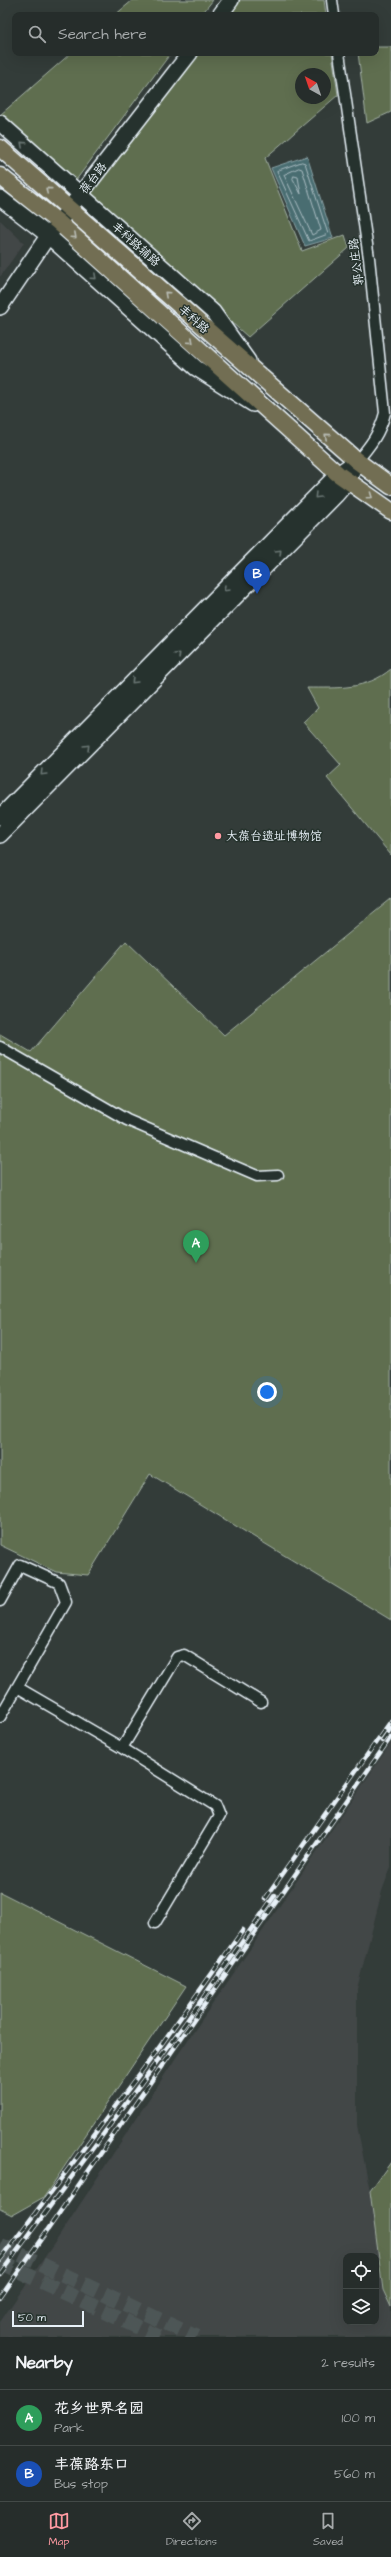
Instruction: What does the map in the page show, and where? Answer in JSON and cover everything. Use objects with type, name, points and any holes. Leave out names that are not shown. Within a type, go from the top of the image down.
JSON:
[{"type":"main road","name":"丰科路","points":[[0,148],[357,461],[391,486]]},
{"type":"main road","name":"丰科路","points":[[0,176],[58,222],[343,478],[391,511]]},
{"type":"street","points":[[222,12],[231,0]]},
{"type":"street","points":[[332,0],[334,12]]},
{"type":"street","name":"葆台路","points":[[0,307],[58,222],[188,56]]},
{"type":"street","name":"郭公庄路","points":[[339,56],[369,258],[385,413],[382,427],[374,440],[357,461]]},
{"type":"street","name":"丰科路辅路","points":[[0,123],[213,312],[259,376]]},
{"type":"street","points":[[0,198],[48,236],[196,368],[275,418]]},
{"type":"street","points":[[0,834],[343,478],[357,461]]},
{"type":"street","points":[[0,817],[343,478]]},
{"type":"street","points":[[0,1047],[127,1120],[257,1176],[278,1175]]},
{"type":"street","points":[[0,1601],[20,1565],[59,1583],[66,1602],[0,1717]]},
{"type":"street","points":[[122,1748],[177,1657],[184,1655],[261,1702]]},
{"type":"street","points":[[17,1687],[122,1748],[215,1806],[219,1816],[155,1923]]},
{"type":"shaded area","points":[[0,220],[24,243],[0,277]]},
{"type":"shaded area","points":[[391,1743],[391,1867],[382,1891],[357,1989],[357,2125],[370,2191],[378,2253],[343,2253],[343,2325],[379,2325],[379,2260],[383,2290],[391,2307],[391,2337],[0,2337],[0,2322],[58,2238],[177,2056]]},
{"type":"green space","points":[[133,0],[213,0],[203,12],[119,12]]},
{"type":"green space","points":[[238,0],[324,0],[326,12],[229,12]]},
{"type":"green space","points":[[379,47],[391,47],[391,112],[367,123],[358,56],[379,56]]},
{"type":"green space","points":[[68,56],[169,56],[76,180],[0,115]]},
{"type":"green space","points":[[195,56],[332,56],[338,95],[331,101],[331,68],[295,68],[295,104],[328,104],[265,158],[302,251],[345,235],[349,248],[248,337],[87,194]]},
{"type":"green space","points":[[391,669],[391,855],[327,778],[341,765],[303,722],[318,708],[307,688],[341,688],[362,684],[372,681]]},
{"type":"green space","points":[[391,899],[391,1620],[150,1474],[88,1575],[56,1572],[0,1545],[0,1034],[31,1052],[126,941],[224,1035]]},
{"type":"green space","points":[[0,1892],[186,1986],[44,2197],[12,2215],[0,2209]]},
{"type":"green space","points":[[391,2162],[391,2307],[383,2290],[370,2191]]},
{"type":"water","points":[[307,156],[333,238],[305,246],[271,168]]},
{"type":"tunnel","points":[[0,2245],[196,2337]]},
{"type":"tunnel","points":[[0,2262],[159,2337]]},
{"type":"railway","points":[[265,1899],[391,1721]]},
{"type":"railway","points":[[382,1741],[391,1728]]},
{"type":"railway","points":[[0,2298],[391,1737]]},
{"type":"railway","points":[[0,2274],[186,2022],[275,1895]]},
{"type":"railway","points":[[0,2260],[153,2056],[243,1930]]},
{"type":"place","name":"丰葆路东口","points":[[257,594]]},
{"type":"place","name":"大葆台遗址博物馆","points":[[218,836]]},
{"type":"place","name":"花乡世界名园","points":[[196,1263]]}]
